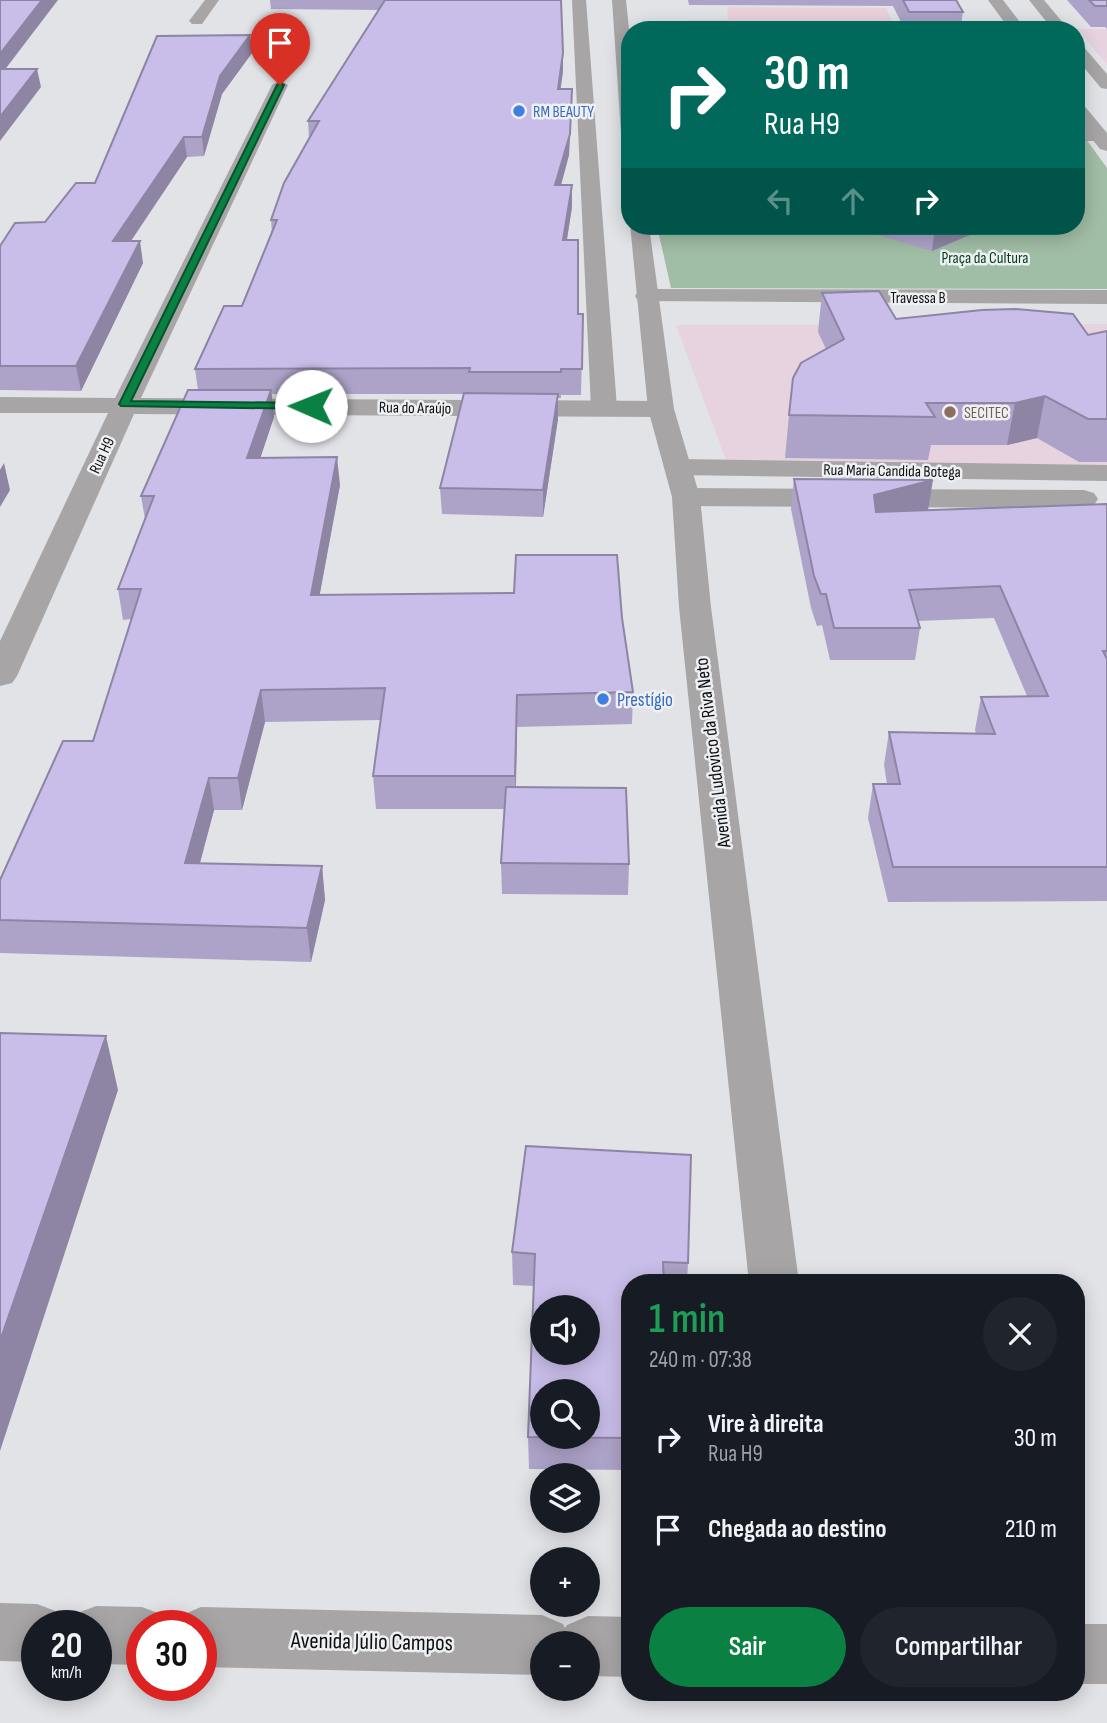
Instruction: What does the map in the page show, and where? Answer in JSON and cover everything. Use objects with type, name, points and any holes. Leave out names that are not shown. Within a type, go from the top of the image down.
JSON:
[{"type":"street","points":[[197,21],[212,0]]},
{"type":"street","points":[[579,0],[604,408]]},
{"type":"street","points":[[619,0],[621,24]]},
{"type":"street","points":[[995,0],[1011,21]]},
{"type":"street","points":[[1036,0],[1054,21]]},
{"type":"street","points":[[1085,58],[1107,84]]},
{"type":"street","name":"Rua H9","points":[[0,676],[125,404],[280,85]]},
{"type":"street","points":[[1085,118],[1103,141]]},
{"type":"street","points":[[1085,138],[1103,141]]},
{"type":"street","name":"Avenida Ludovico da Riva Neto","points":[[640,235],[661,409],[682,482],[773,1274]]},
{"type":"street","name":"Travessa B","points":[[646,296],[1107,297]]},
{"type":"street","name":"Rua do Araújo","points":[[0,405],[661,409]]},
{"type":"street","points":[[1026,472],[1035,499]]},
{"type":"street","name":"Rua Maria Candida Botega","points":[[682,482],[1026,472],[1107,473]]},
{"type":"street","name":"Rua Maria Candida Botega","points":[[682,482],[1035,499],[1107,499]]},
{"type":"street","points":[[0,1632],[21,1633]]},
{"type":"street","name":"Avenida Júlio Campos","points":[[217,1637],[530,1645]]},
{"type":"street","points":[[600,1646],[621,1647]]},
{"type":"street","points":[[1085,1654],[1107,1654]]},
{"type":"shaded area","points":[[727,7],[886,8],[892,21],[688,20],[728,20]]},
{"type":"shaded area","points":[[1085,29],[1107,29],[1107,64],[1085,38]]},
{"type":"shaded area","points":[[1107,324],[1107,466],[727,463],[676,325]]},
{"type":"green space","name":"Praça da Cultura","points":[[1085,139],[1107,168],[1107,289],[671,288],[659,235],[1085,235]]},
{"type":"building","points":[[0,0],[42,0],[0,54]]},
{"type":"building","points":[[385,0],[561,0],[563,53],[558,89],[572,89],[570,134],[555,185],[572,185],[563,240],[578,240],[578,314],[583,314],[582,369],[561,369],[561,372],[469,372],[470,368],[195,369],[224,306],[242,306],[277,220],[271,220],[284,183],[319,121],[308,121]]},
{"type":"building","points":[[903,0],[956,0],[963,12],[909,12]]},
{"type":"building","points":[[1089,0],[1107,0],[1107,6],[1095,6]]},
{"type":"building","points":[[250,35],[220,76],[202,137],[184,137],[113,241],[140,241],[76,366],[0,366],[0,246],[15,223],[45,222],[76,183],[95,183],[157,36]]},
{"type":"building","points":[[0,69],[37,69],[0,117]]},
{"type":"building","points":[[879,291],[896,319],[1015,309],[1073,314],[1088,335],[1107,331],[1107,419],[1088,419],[1045,396],[1015,403],[926,403],[935,417],[789,415],[793,378],[801,363],[844,339],[822,293]]},
{"type":"building","points":[[188,390],[271,390],[247,458],[337,457],[311,595],[514,593],[516,555],[617,555],[622,618],[633,692],[517,695],[515,776],[373,776],[385,688],[261,690],[238,778],[209,778],[185,863],[322,866],[307,928],[0,920],[0,880],[63,741],[93,741],[141,589],[118,589],[154,496],[141,496]]},
{"type":"building","points":[[464,393],[558,394],[543,490],[440,488]]},
{"type":"building","points":[[794,479],[933,480],[874,495],[876,512],[1107,504],[1107,651],[1103,651],[1107,659],[1107,867],[893,867],[873,784],[900,784],[889,732],[995,734],[981,697],[1048,696],[1000,586],[909,590],[920,628],[834,628],[826,594],[821,594],[814,576]]},
{"type":"building","points":[[506,787],[626,788],[629,864],[501,863]]},
{"type":"building","points":[[0,1033],[106,1036],[0,1341]]},
{"type":"building","points":[[526,1146],[691,1155],[688,1263],[663,1262],[664,1274],[621,1274],[621,1438],[600,1438],[600,1379],[530,1379],[531,1365],[600,1365],[600,1295],[533,1295],[535,1254],[512,1252]]},
{"type":"building","points":[[530,1385],[530,1437],[528,1437]]},
{"type":"place","name":"RM BEAUTY","points":[[519,111]]},
{"type":"place","name":"SECITEC","points":[[950,412]]},
{"type":"place","name":"Prestígio","points":[[603,699]]},
{"type":"route","points":[[280,85],[125,404],[311,406]]}]
